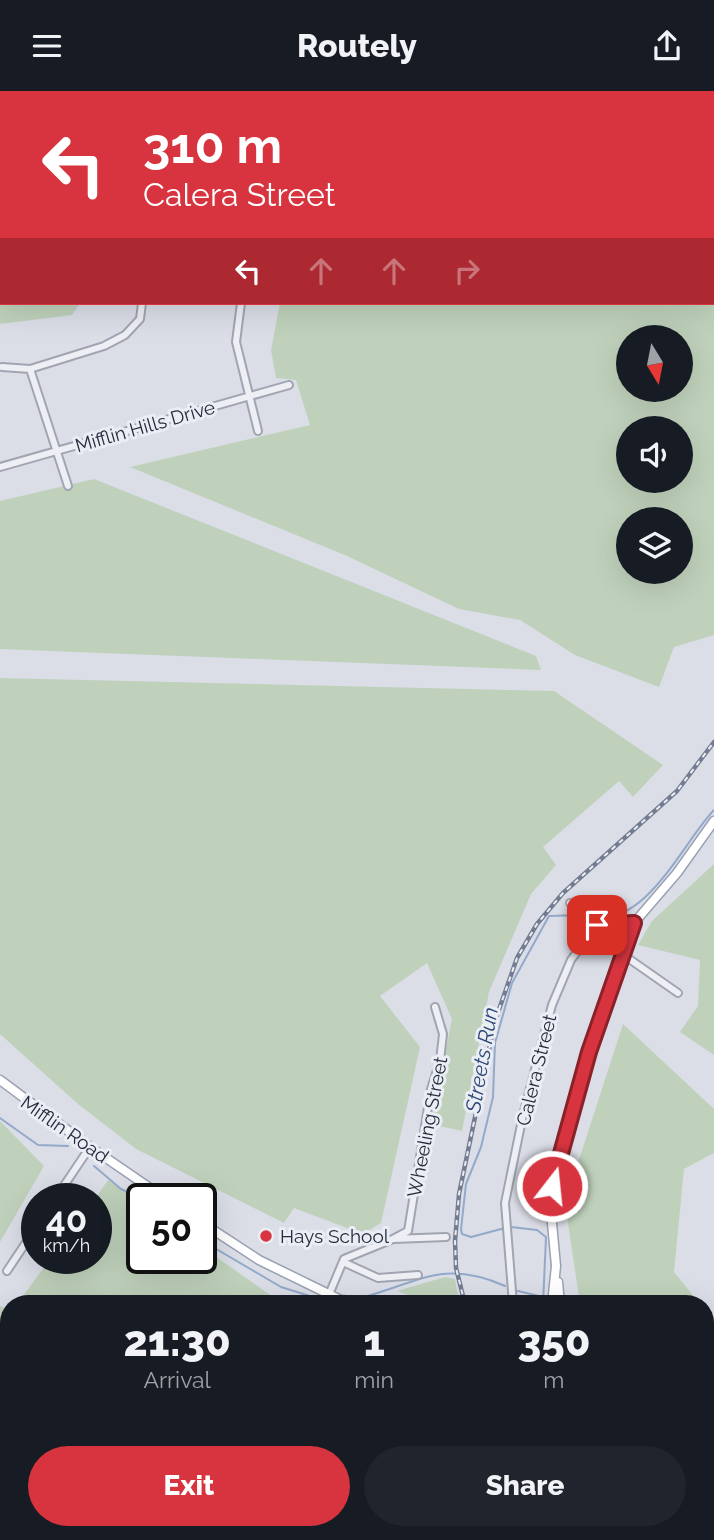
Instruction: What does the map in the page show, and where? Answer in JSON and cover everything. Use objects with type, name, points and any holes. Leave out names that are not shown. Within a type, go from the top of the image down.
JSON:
[{"type":"main road","points":[[559,1295],[550,1202],[589,1052],[625,956],[634,923],[677,873],[714,821]]},
{"type":"main road","name":"Mifflin Road","points":[[0,1080],[142,1183]]},
{"type":"main road","points":[[217,1232],[259,1260],[329,1294]]},
{"type":"main road","points":[[552,1295],[555,1244]]},
{"type":"street","points":[[2,367],[30,369],[104,346],[125,335],[140,319],[142,305]]},
{"type":"street","points":[[241,305],[236,342],[258,431]]},
{"type":"street","points":[[30,369],[68,486]]},
{"type":"street","name":"Mifflin Hills Drive","points":[[0,467],[289,385]]},
{"type":"street","points":[[570,903],[597,925],[634,923]]},
{"type":"street","name":"Calera Street","points":[[512,1295],[505,1203],[540,1042],[571,960],[597,925]]},
{"type":"street","points":[[625,956],[678,993]]},
{"type":"street","name":"Wheeling Street","points":[[393,1239],[408,1231],[430,1089],[440,1061],[443,1034],[435,1007]]},
{"type":"street","points":[[65,1183],[89,1147]]},
{"type":"street","points":[[329,1294],[343,1262],[393,1239],[446,1237]]},
{"type":"street","points":[[7,1271],[21,1250]]},
{"type":"street","points":[[343,1262],[377,1278],[418,1275]]},
{"type":"green space","points":[[0,305],[79,305],[72,315],[0,324]]},
{"type":"green space","points":[[280,305],[714,305],[714,635],[674,647],[659,687],[575,655],[520,620],[459,609],[347,556],[130,467],[310,425],[296,380],[276,378],[271,350]]},
{"type":"green space","points":[[94,479],[536,656],[541,670],[0,649],[0,501]]},
{"type":"green space","points":[[0,678],[554,691],[663,765],[633,797],[619,781],[543,847],[556,865],[531,894],[489,992],[462,1131],[431,1124],[452,1019],[427,963],[380,996],[420,1047],[381,1223],[363,1234],[294,1208],[284,1223],[217,1190],[217,1183],[204,1183],[136,1149],[78,1104],[0,1034]]},
{"type":"green space","points":[[714,864],[714,1055],[680,1032],[698,1006],[700,960],[638,945],[652,921]]},
{"type":"green space","points":[[623,1024],[714,1109],[714,1153],[684,1169],[674,1272],[693,1295],[579,1295],[565,1203]]},
{"type":"green space","points":[[0,1121],[44,1166],[34,1183],[21,1183],[21,1206],[0,1242]]},
{"type":"green space","points":[[108,1180],[126,1193],[126,1274],[217,1274],[217,1257],[270,1295],[24,1295],[39,1274],[112,1274],[112,1183],[106,1183]]},
{"type":"green space","points":[[445,1277],[455,1279],[458,1295],[408,1295],[397,1291]]},
{"type":"waterway","name":"Streets Run","points":[[593,917],[612,916],[630,909],[647,896],[714,810]]},
{"type":"waterway","name":"Streets Run","points":[[505,1228],[471,1237],[462,1234],[461,1229],[466,1184],[481,1147],[493,1097],[495,1043],[512,983],[549,916],[580,915]]},
{"type":"waterway","points":[[0,1118],[38,1145],[68,1146]]},
{"type":"waterway","points":[[94,1166],[126,1191]]},
{"type":"waterway","name":"Streets Run","points":[[511,1227],[537,1230],[546,1237],[543,1295]]},
{"type":"waterway","points":[[217,1249],[281,1287],[306,1295]]},
{"type":"waterway","points":[[371,1295],[430,1276],[446,1274],[483,1278],[505,1286]]},
{"type":"waterway","points":[[518,1291],[535,1295]]},
{"type":"railway","points":[[463,1295],[456,1268],[459,1194],[495,1021],[517,958],[537,924],[563,893],[677,791],[714,742]]},
{"type":"place","name":"Hays School","points":[[266,1236]]},
{"type":"route","points":[[552,1186],[579,1083],[621,968],[634,923],[597,925]]}]
